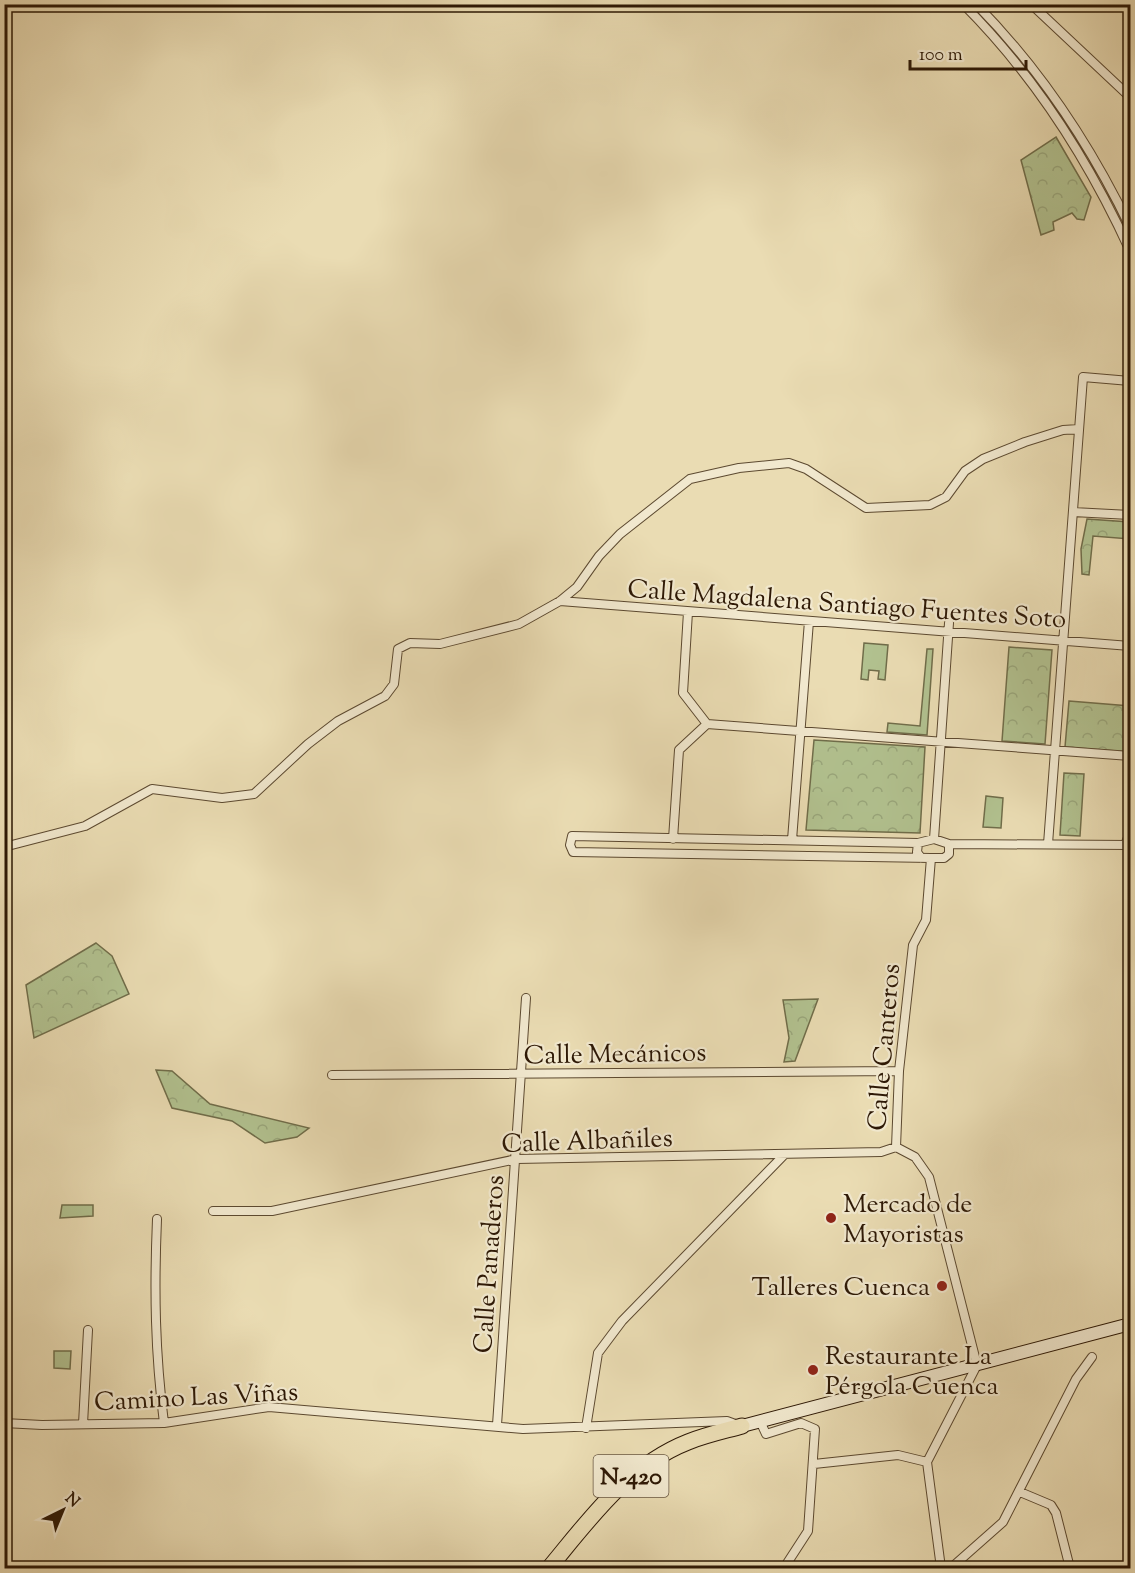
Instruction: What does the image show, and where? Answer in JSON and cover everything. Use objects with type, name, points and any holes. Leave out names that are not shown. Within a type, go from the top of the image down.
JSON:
[{"type":"highway","name":"N-420","points":[[549,1569],[611,1495],[636,1472],[658,1456],[689,1441],[742,1426]]},
{"type":"main road","points":[[742,1426],[1131,1324]]},
{"type":"street","points":[[963,4],[1010,55],[1066,129],[1106,198],[1131,251]]},
{"type":"street","points":[[976,4],[1042,79],[1074,123],[1107,178],[1131,227]]},
{"type":"street","points":[[1031,4],[1131,97]]},
{"type":"street","points":[[1048,844],[1083,377],[1131,381]]},
{"type":"street","points":[[4,848],[85,826],[152,789],[222,798],[255,794],[308,744],[338,721],[385,696],[394,684],[398,650],[410,643],[440,644],[519,624],[560,601],[577,587],[599,556],[621,534],[690,479],[739,468],[789,463],[806,470],[866,508],[919,507],[939,502],[965,471],[983,459],[1063,430],[1079,429]]},
{"type":"street","points":[[1073,512],[1131,515]]},
{"type":"street","name":"Calle Magdalena Santiago Fuentes Soto","points":[[560,601],[809,621],[949,628],[1131,646]]},
{"type":"street","points":[[688,612],[683,693],[706,724]]},
{"type":"street","points":[[792,840],[809,621]]},
{"type":"street","points":[[934,839],[949,628]]},
{"type":"street","points":[[673,839],[679,750],[706,724],[1131,756]]},
{"type":"street","points":[[949,844],[949,854],[944,858],[573,852],[570,845],[572,836],[918,843],[934,839],[949,844],[1128,845],[1131,833]]},
{"type":"street","points":[[918,843],[917,852],[921,858]]},
{"type":"street","name":"Calle Canteros","points":[[931,858],[926,920],[913,945],[899,1071],[896,1147],[915,1157],[929,1177],[977,1365]]},
{"type":"street","name":"Calle Panaderos","points":[[497,1425],[517,1159],[526,998]]},
{"type":"street","name":"Calle Mecánicos","points":[[332,1075],[899,1071]]},
{"type":"street","name":"Calle Albañiles","points":[[213,1211],[272,1211],[517,1159],[783,1156],[881,1152],[896,1147]]},
{"type":"street","points":[[586,1428],[598,1353],[622,1321],[783,1156]]},
{"type":"street","points":[[157,1220],[153,1307],[156,1363],[165,1422]]},
{"type":"street","points":[[83,1424],[88,1330]]},
{"type":"street","points":[[951,1569],[1003,1522],[1076,1379],[1092,1356]]},
{"type":"street","points":[[941,1569],[927,1462],[977,1365]]},
{"type":"street","name":"Camino Las Viñas","points":[[4,1423],[165,1422],[269,1407],[348,1412],[523,1429],[727,1421],[742,1426]]},
{"type":"street","points":[[760,1421],[766,1434],[801,1423],[815,1429],[808,1531],[784,1569]]},
{"type":"street","points":[[814,1464],[898,1455],[927,1462]]},
{"type":"street","points":[[1020,1492],[1051,1505],[1056,1513],[1070,1569]]},
{"type":"green space","points":[[1056,137],[1091,197],[1084,220],[1077,219],[1072,213],[1053,222],[1054,230],[1041,235],[1021,160]]},
{"type":"green space","points":[[1087,519],[1130,522],[1130,539],[1093,536],[1089,575],[1082,574],[1081,549]]},
{"type":"green space","points":[[864,643],[888,645],[885,680],[878,679],[879,671],[869,670],[868,680],[861,679]]},
{"type":"green space","points":[[1009,647],[1052,650],[1045,744],[1002,741]]},
{"type":"green space","points":[[927,649],[933,649],[927,735],[887,732],[888,723],[920,726]]},
{"type":"green space","points":[[1069,701],[1130,706],[1130,752],[1065,747]]},
{"type":"green space","points":[[814,740],[925,747],[920,833],[806,830]]},
{"type":"green space","points":[[1064,773],[1084,774],[1080,836],[1060,835]]},
{"type":"green space","points":[[986,796],[1003,798],[1001,828],[983,827]]},
{"type":"green space","points":[[96,943],[112,956],[129,994],[34,1038],[26,985]]},
{"type":"green space","points":[[818,999],[795,1061],[784,1062],[789,1038],[783,1000]]},
{"type":"green space","points":[[156,1070],[172,1071],[210,1104],[309,1128],[297,1137],[265,1143],[232,1121],[172,1108]]},
{"type":"green space","points":[[62,1205],[93,1205],[93,1216],[60,1218]]},
{"type":"green space","points":[[54,1351],[71,1351],[70,1369],[54,1368]]},
{"type":"place","name":"Mercado de Mayoristas","points":[[831,1218]]},
{"type":"place","name":"Talleres Cuenca","points":[[942,1286]]},
{"type":"place","name":"Restaurante La Pérgola Cuenca","points":[[813,1370]]}]
